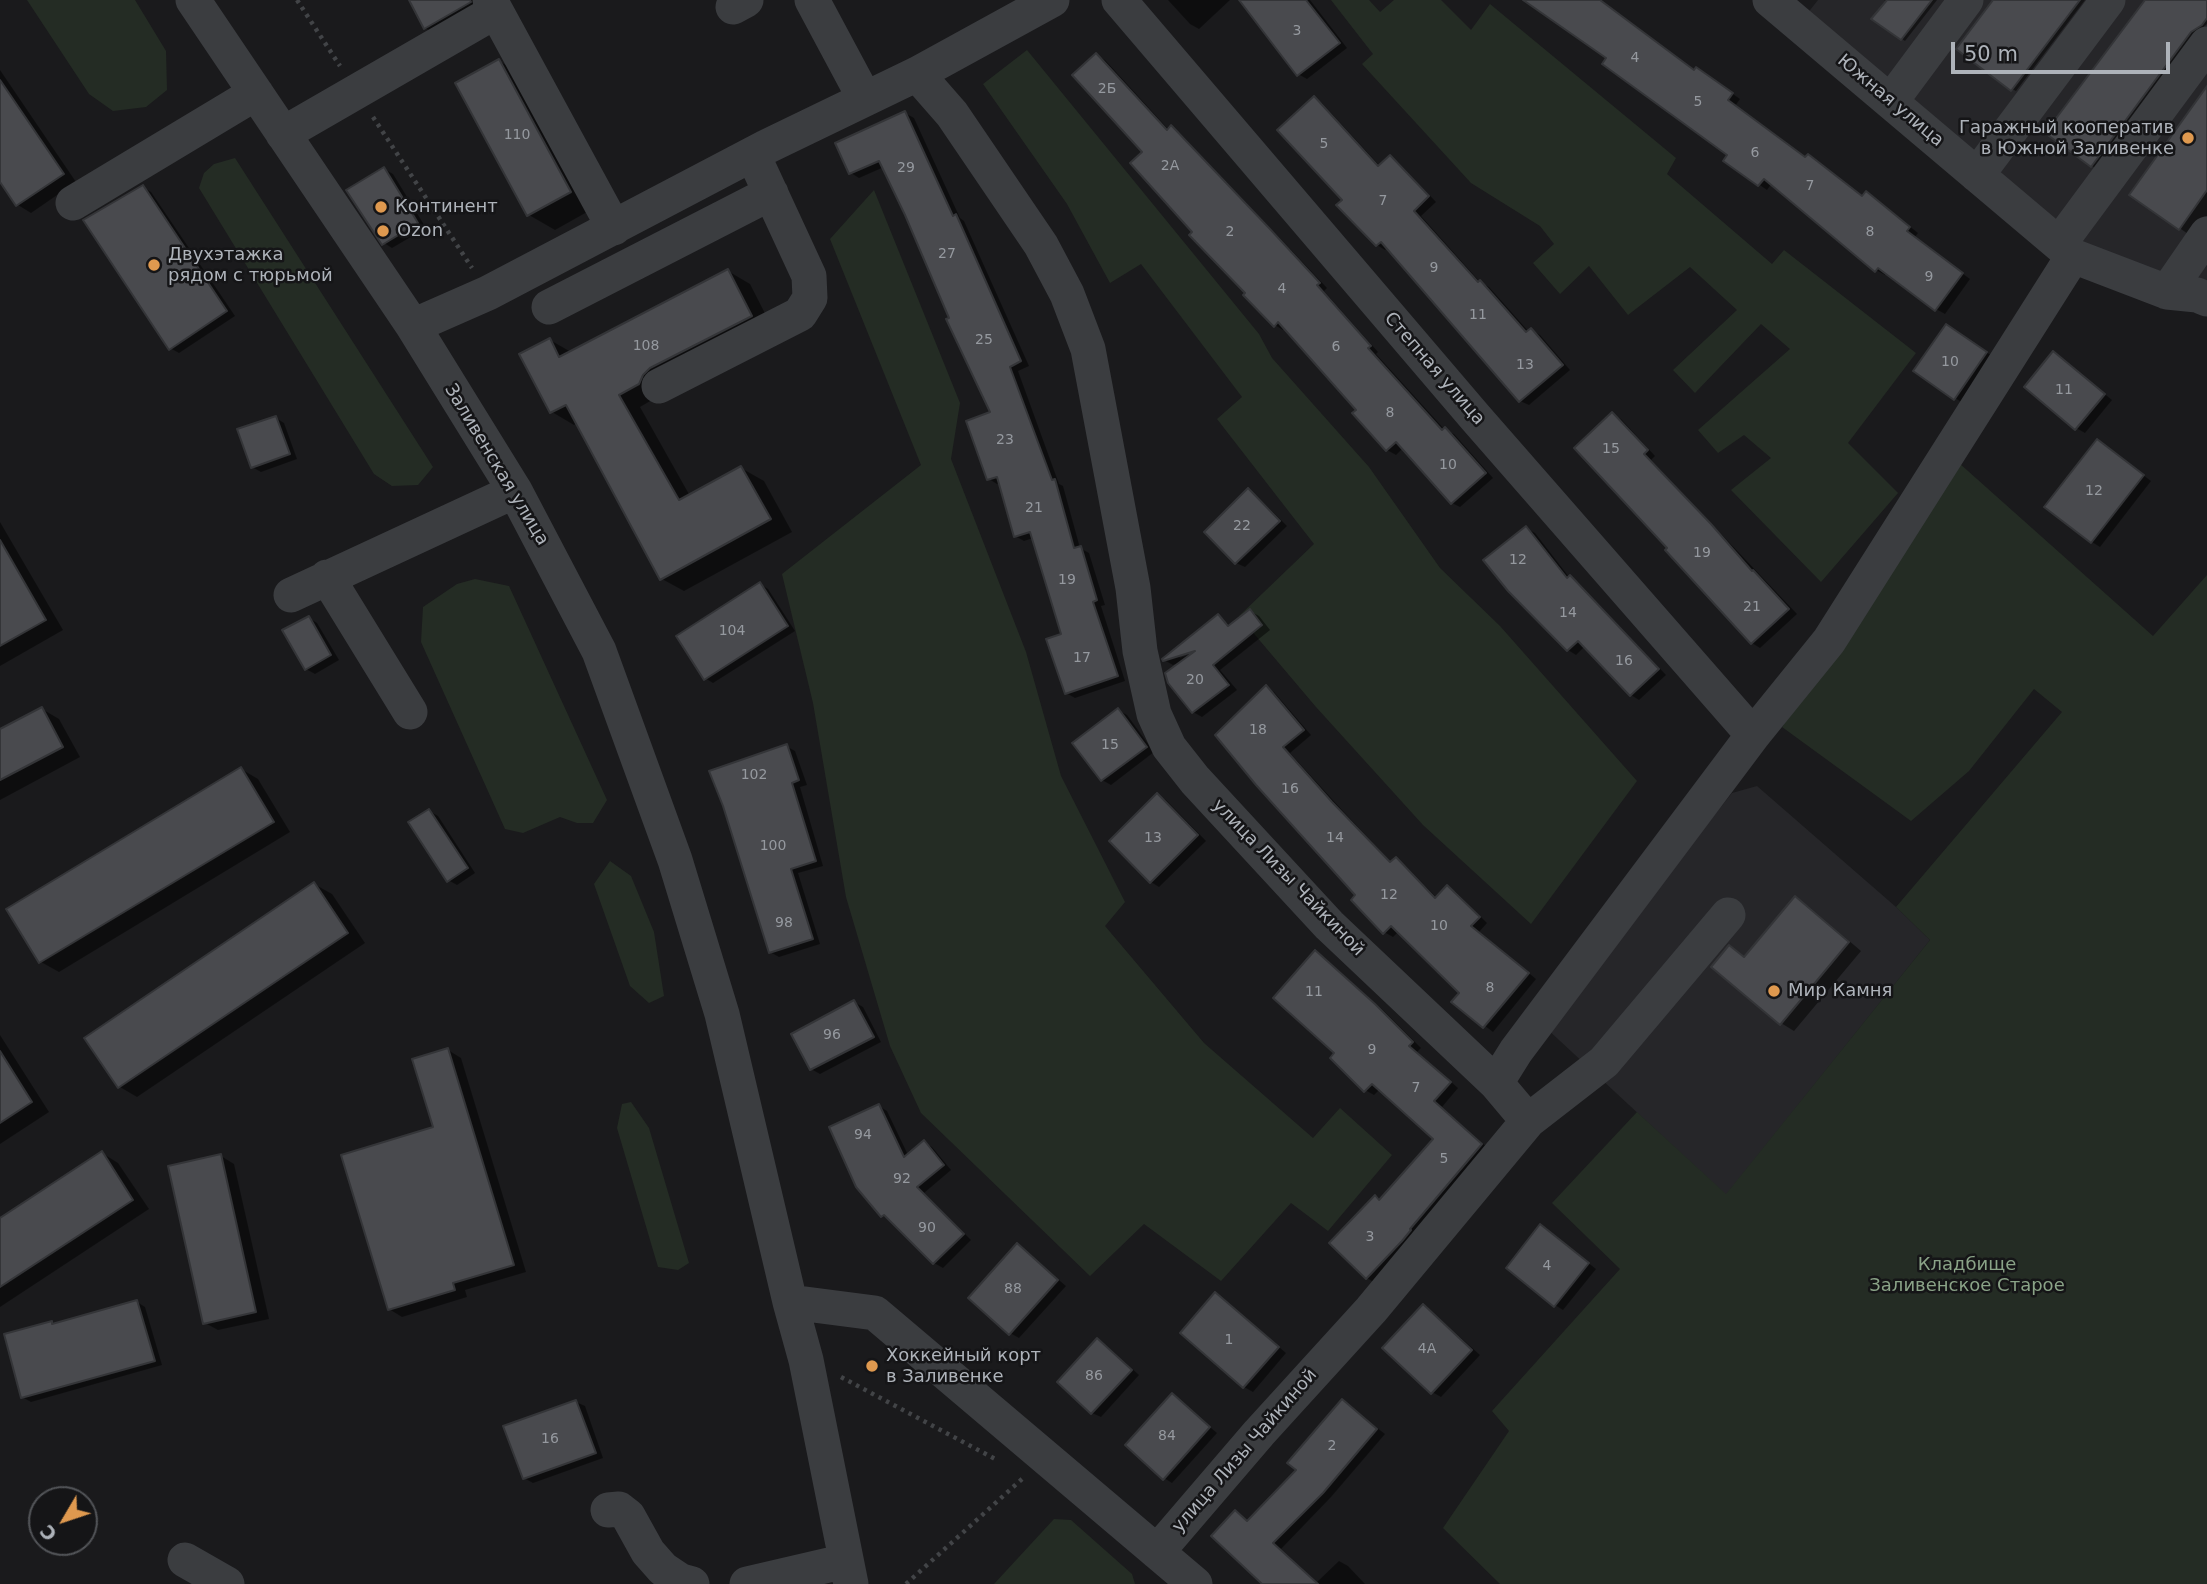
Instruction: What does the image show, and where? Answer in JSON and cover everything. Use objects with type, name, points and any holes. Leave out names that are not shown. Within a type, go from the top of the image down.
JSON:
[{"type":"street","name":"Заливенская улица","points":[[193,0],[413,326],[515,491],[599,651],[675,860],[722,1014],[806,1360],[849,1573]]},
{"type":"street","points":[[812,0],[866,99]]},
{"type":"street","points":[[413,326],[488,293],[752,155],[917,75],[1052,0]]},
{"type":"street","name":"Степная улица","points":[[1119,0],[1465,406],[1753,735]]},
{"type":"street","name":"Южная улица","points":[[1770,0],[2066,250],[2166,292],[2197,295],[2207,299]]},
{"type":"street","points":[[1891,102],[1966,0]]},
{"type":"street","points":[[1977,174],[2108,0]]},
{"type":"street","points":[[284,134],[493,5],[614,228]]},
{"type":"street","points":[[1496,1083],[1516,1051],[1753,735],[1829,641],[2066,250],[2207,44]]},
{"type":"street","name":"улица Лизы Чайкиной","points":[[917,75],[952,114],[1041,245],[1067,293],[1088,349],[1133,588],[1140,651],[1154,714],[1169,747],[1195,780],[1329,925],[1496,1083],[1528,1121],[1371,1310],[1259,1433],[1157,1552]]},
{"type":"street","points":[[73,202],[256,93]]},
{"type":"street","points":[[659,386],[800,314],[806,307],[811,287],[809,276],[752,155]]},
{"type":"street","points":[[549,307],[771,193]]},
{"type":"street","points":[[2166,292],[2207,234]]},
{"type":"street","points":[[291,595],[515,491]]},
{"type":"street","points":[[327,578],[410,712]]},
{"type":"street","points":[[1528,1121],[1604,1062],[1728,915]]},
{"type":"street","points":[[790,1302],[875,1313],[1195,1584]]},
{"type":"street","points":[[608,1510],[619,1509],[628,1516],[648,1552],[663,1569],[681,1581],[692,1584]]},
{"type":"street","points":[[185,1560],[227,1584]]},
{"type":"street","points":[[747,1584],[849,1573]]},
{"type":"path","points":[[297,0],[488,293]]},
{"type":"path","points":[[906,1584],[1025,1476]]},
{"type":"shaded area","points":[[1818,0],[2207,0],[2207,299],[2106,270],[1799,24]]},
{"type":"shaded area","points":[[1757,786],[1930,940],[1726,1195],[1545,1027],[1732,793]]},
{"type":"green space","points":[[27,0],[135,0],[166,51],[167,90],[146,107],[113,111],[89,94]]},
{"type":"green space","points":[[1331,0],[1369,0],[1380,12],[1394,0],[1441,0],[1471,30],[1490,4],[1676,158],[1667,174],[1772,264],[1784,250],[1916,353],[1848,443],[1898,493],[1821,582],[1731,490],[1771,458],[1744,435],[1718,453],[1698,430],[1790,349],[1761,324],[1695,393],[1673,370],[1737,310],[1690,267],[1628,315],[1589,266],[1560,294],[1533,263],[1554,244],[1540,226],[1471,183],[1362,64],[1373,54]]},
{"type":"green space","points":[[1027,50],[1259,334],[1272,358],[1369,467],[1440,568],[1500,626],[1637,781],[1531,924],[1423,825],[1316,707],[1239,616],[1314,544],[1217,419],[1242,397],[1141,264],[1110,283],[1067,204],[983,84]]},
{"type":"green space","points":[[235,158],[433,467],[418,485],[392,486],[374,474],[199,188],[204,173],[214,164]]},
{"type":"green space","points":[[874,190],[960,403],[951,459],[1026,652],[1061,776],[1125,902],[1105,926],[1204,1043],[1313,1138],[1340,1108],[1392,1155],[1328,1231],[1291,1203],[1221,1281],[1144,1224],[1090,1276],[921,1113],[890,1046],[846,897],[813,703],[782,574],[921,465],[830,239]]},
{"type":"green space","name":"Кладбище Заливенское Старое","points":[[1959,463],[2153,636],[2207,575],[2207,1584],[1500,1584],[1443,1528],[1509,1431],[1492,1411],[1620,1269],[1552,1203],[1637,1112],[1726,1194],[1930,940],[1896,907],[2062,712],[2034,689],[1969,771],[1911,821],[1782,727]]},
{"type":"green space","points":[[475,579],[509,586],[607,800],[593,823],[577,823],[560,817],[523,833],[505,829],[421,642],[423,607],[457,584]]},
{"type":"green space","points":[[610,861],[631,876],[654,932],[664,996],[649,1003],[630,986],[594,884]]},
{"type":"green space","points":[[631,1102],[649,1128],[689,1263],[678,1270],[658,1267],[617,1128],[622,1104]]},
{"type":"green space","points":[[1054,1519],[1071,1520],[1132,1574],[1135,1584],[994,1584]]},
{"type":"building","points":[[409,0],[470,0],[471,2],[424,29]]},
{"type":"building","points":[[1239,0],[1306,0],[1340,43],[1297,76]]},
{"type":"building","points":[[1523,0],[1600,0],[1694,70],[1696,67],[1733,93],[1728,100],[1805,157],[1808,154],[1862,196],[1866,191],[1910,227],[1907,231],[1963,273],[1935,311],[1878,268],[1875,272],[1764,179],[1758,186],[1723,161],[1727,155],[1602,64],[1606,58]]},
{"type":"building","points":[[1887,0],[1932,0],[1901,40],[1871,19]]},
{"type":"building","points":[[1993,0],[2080,0],[2011,91],[1956,49]]},
{"type":"building","points":[[2145,0],[2207,0],[2207,18],[2191,32],[2091,167],[2045,133]]},
{"type":"building","points":[[1096,53],[1167,130],[1171,125],[1270,229],[1320,283],[1317,285],[1371,346],[1368,348],[1442,430],[1445,427],[1486,473],[1451,504],[1396,442],[1386,451],[1352,413],[1356,410],[1278,322],[1274,327],[1243,295],[1245,293],[1189,235],[1192,232],[1130,163],[1142,152],[1072,75]]},
{"type":"building","points":[[499,59],[571,192],[527,216],[455,83]]},
{"type":"building","points":[[0,80],[64,174],[16,206],[0,182]]},
{"type":"building","name":"Гаражный кооператив в Южной Заливенке","points":[[2207,86],[2207,190],[2179,230],[2129,195]]},
{"type":"building","points":[[1314,96],[1378,166],[1390,155],[1429,196],[1414,211],[1526,332],[1531,328],[1563,365],[1519,402],[1381,242],[1376,246],[1336,205],[1342,200],[1277,130]]},
{"type":"building","points":[[905,111],[953,216],[956,214],[1021,361],[1010,367],[1052,480],[1055,479],[1074,548],[1081,546],[1097,600],[1093,602],[1118,676],[1065,694],[1046,639],[1061,634],[1030,532],[1014,537],[997,477],[987,480],[966,421],[990,412],[946,319],[949,318],[879,161],[849,174],[835,143]]},
{"type":"building","name":"Континент","points":[[384,167],[418,223],[382,245],[346,190]]},
{"type":"building","name":"Двухэтажка рядом с тюрьмой","points":[[143,185],[227,311],[169,350],[83,220]]},
{"type":"building","points":[[728,269],[752,316],[650,368],[639,384],[619,395],[679,500],[741,466],[771,519],[660,580],[566,405],[550,413],[519,354],[550,338],[559,357]]},
{"type":"building","points":[[1946,324],[1987,352],[1954,400],[1913,371]]},
{"type":"building","points":[[2053,351],[2105,394],[2075,430],[2024,387]]},
{"type":"building","points":[[1612,412],[1648,450],[1644,454],[1789,609],[1751,644],[1574,448]]},
{"type":"building","points":[[276,416],[290,454],[251,468],[237,429]]},
{"type":"building","points":[[2097,439],[2144,475],[2091,543],[2044,507]]},
{"type":"building","points":[[1248,488],[1280,521],[1235,564],[1204,532]]},
{"type":"building","points":[[1526,526],[1567,578],[1570,575],[1659,669],[1630,696],[1578,641],[1567,651],[1508,591],[1483,560]]},
{"type":"building","points":[[0,540],[46,620],[0,646]]},
{"type":"building","points":[[760,582],[788,626],[704,680],[676,636]]},
{"type":"building","points":[[1250,609],[1262,625],[1213,665],[1229,685],[1192,713],[1168,683],[1165,673],[1195,651],[1163,661],[1162,659],[1218,614],[1228,626]]},
{"type":"building","points":[[309,616],[331,655],[305,670],[282,630]]},
{"type":"building","points":[[1266,685],[1304,730],[1283,747],[1332,802],[1390,862],[1396,857],[1435,898],[1447,885],[1480,917],[1471,926],[1529,973],[1483,1028],[1451,1002],[1459,993],[1391,926],[1383,934],[1351,900],[1355,895],[1215,735]]},
{"type":"building","points":[[42,707],[63,747],[0,780],[0,729]]},
{"type":"building","points":[[1118,708],[1147,747],[1101,781],[1072,743]]},
{"type":"building","points":[[787,744],[799,780],[792,783],[816,861],[791,869],[813,939],[769,953],[723,806],[709,771]]},
{"type":"building","points":[[241,767],[274,822],[39,963],[6,909]]},
{"type":"building","points":[[1157,793],[1198,835],[1150,883],[1109,841]]},
{"type":"building","points":[[429,809],[468,868],[447,882],[408,822]]},
{"type":"building","points":[[314,882],[348,933],[118,1088],[84,1038]]},
{"type":"building","name":"Мир Камня","points":[[1795,896],[1849,942],[1780,1025],[1711,967],[1729,945],[1744,957]]},
{"type":"building","points":[[1315,950],[1413,1042],[1409,1046],[1451,1082],[1434,1101],[1482,1144],[1402,1241],[1366,1279],[1329,1243],[1375,1195],[1379,1200],[1433,1139],[1372,1084],[1364,1092],[1330,1058],[1334,1053],[1273,998]]},
{"type":"building","points":[[854,1000],[874,1037],[810,1070],[791,1034]]},
{"type":"building","points":[[448,1048],[514,1265],[453,1283],[455,1290],[388,1310],[341,1155],[433,1127],[412,1059]]},
{"type":"building","points":[[0,1051],[32,1102],[0,1123]]},
{"type":"building","points":[[879,1104],[904,1157],[924,1140],[944,1165],[917,1187],[964,1234],[933,1264],[884,1215],[881,1217],[856,1187],[829,1127]]},
{"type":"building","points":[[102,1151],[133,1200],[0,1287],[0,1218]]},
{"type":"building","points":[[221,1154],[256,1312],[203,1324],[168,1166]]},
{"type":"building","points":[[1540,1224],[1589,1263],[1554,1307],[1506,1268]]},
{"type":"building","points":[[1017,1243],[1058,1280],[1009,1335],[968,1298]]},
{"type":"building","points":[[1215,1292],[1279,1347],[1243,1388],[1180,1333]]},
{"type":"building","points":[[137,1300],[155,1361],[21,1398],[4,1334],[52,1321],[52,1324]]},
{"type":"building","points":[[1423,1304],[1472,1350],[1431,1394],[1382,1348]]},
{"type":"building","points":[[1097,1338],[1132,1370],[1091,1414],[1057,1382]]},
{"type":"building","points":[[1172,1393],[1210,1427],[1163,1480],[1125,1445]]},
{"type":"building","points":[[1342,1399],[1377,1429],[1323,1493],[1273,1543],[1318,1584],[1262,1584],[1211,1536],[1235,1510],[1247,1521],[1296,1470],[1287,1463]]},
{"type":"building","points":[[576,1400],[596,1453],[523,1479],[503,1426]]},
{"type":"place","name":"Гаражный кооператив в Южной Заливенке","points":[[2188,138]]},
{"type":"place","name":"Континент","points":[[381,207]]},
{"type":"place","name":"Ozon","points":[[383,231]]},
{"type":"place","name":"Двухэтажка рядом с тюрьмой","points":[[154,265]]},
{"type":"place","name":"Мир Камня","points":[[1774,991]]},
{"type":"place","name":"Хоккейный корт в Заливенке","points":[[872,1366]]}]
